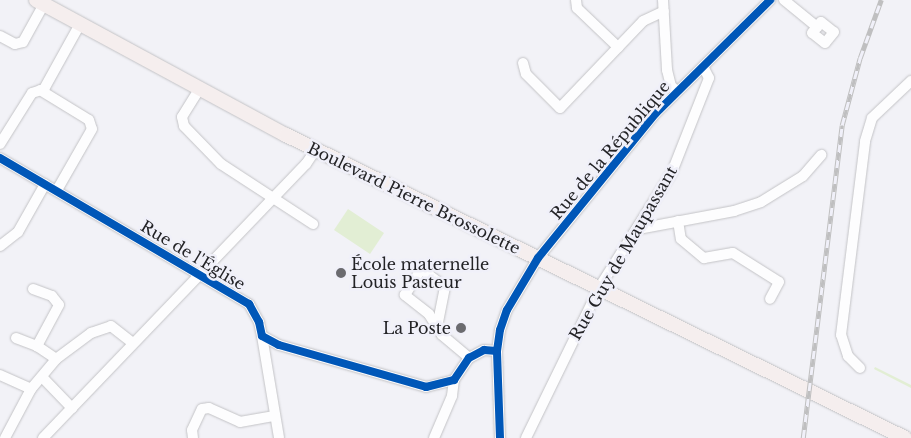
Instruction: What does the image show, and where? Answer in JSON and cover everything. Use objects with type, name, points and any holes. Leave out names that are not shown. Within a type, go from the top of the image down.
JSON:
[{"type":"main road","name":"Boulevard Pierre Brossolette","points":[[40,2],[316,149],[905,438]]},
{"type":"street","points":[[576,0],[578,8],[618,47]]},
{"type":"street","name":"Rue de la République","points":[[500,438],[496,351],[507,310],[538,258],[617,159],[677,91],[770,0]]},
{"type":"street","points":[[784,0],[817,27]]},
{"type":"street","points":[[0,36],[15,44],[23,42],[40,2]]},
{"type":"street","points":[[523,64],[526,74],[560,108],[644,21],[663,5]]},
{"type":"street","points":[[663,5],[667,70],[671,86],[677,91]]},
{"type":"street","points":[[0,144],[32,93],[44,89],[80,24]]},
{"type":"street","name":"Rue Guy de Maupassant","points":[[526,438],[599,288],[638,229],[672,172],[709,78],[703,66]]},
{"type":"street","points":[[860,368],[848,356],[841,335],[865,141],[872,118],[911,81]]},
{"type":"street","points":[[200,88],[182,117],[184,126],[221,164],[313,224]]},
{"type":"street","points":[[40,90],[89,120],[92,129],[56,190]]},
{"type":"street","points":[[43,438],[272,198],[316,149]]},
{"type":"street","points":[[638,229],[734,211],[761,202],[804,176],[821,155]]},
{"type":"street","name":"Rue de l'Église","points":[[0,158],[249,304],[259,322],[279,438]]},
{"type":"street","points":[[0,246],[18,232],[45,184]]},
{"type":"street","points":[[678,221],[681,239],[704,258],[733,252],[779,282],[770,298]]},
{"type":"street","points":[[437,327],[445,287],[421,269],[405,295],[429,314],[437,327],[442,335],[468,358]]},
{"type":"street","points":[[33,289],[52,296],[59,305],[38,346]]},
{"type":"street","points":[[0,436],[6,438],[31,389],[43,378],[56,359],[91,333],[111,326],[133,343]]},
{"type":"street","points":[[262,336],[279,345],[426,387],[454,380]]},
{"type":"street","points":[[16,338],[38,346],[56,359]]},
{"type":"street","points":[[434,438],[452,396],[454,380],[468,358],[484,350],[496,351]]},
{"type":"street","points":[[0,375],[31,389]]},
{"type":"street","points":[[43,378],[72,408]]},
{"type":"street","points":[[193,438],[192,430],[202,409],[209,408],[240,422],[274,416]]},
{"type":"green space","points":[[348,209],[384,233],[370,254],[334,230]]},
{"type":"green space","points":[[875,367],[911,385],[911,388],[874,369]]},
{"type":"railway","points":[[803,438],[842,125],[860,58],[881,0]]},
{"type":"cycle path","points":[[500,438],[497,351],[500,330],[507,310],[538,258],[656,113],[770,0]]},
{"type":"cycle path","points":[[0,158],[249,304],[259,322],[262,336],[279,345],[426,387],[454,380],[469,358],[484,350],[497,351]]},
{"type":"place","name":"École maternelle Louis Pasteur","points":[[341,273]]},
{"type":"place","name":"La Poste","points":[[461,328]]}]
